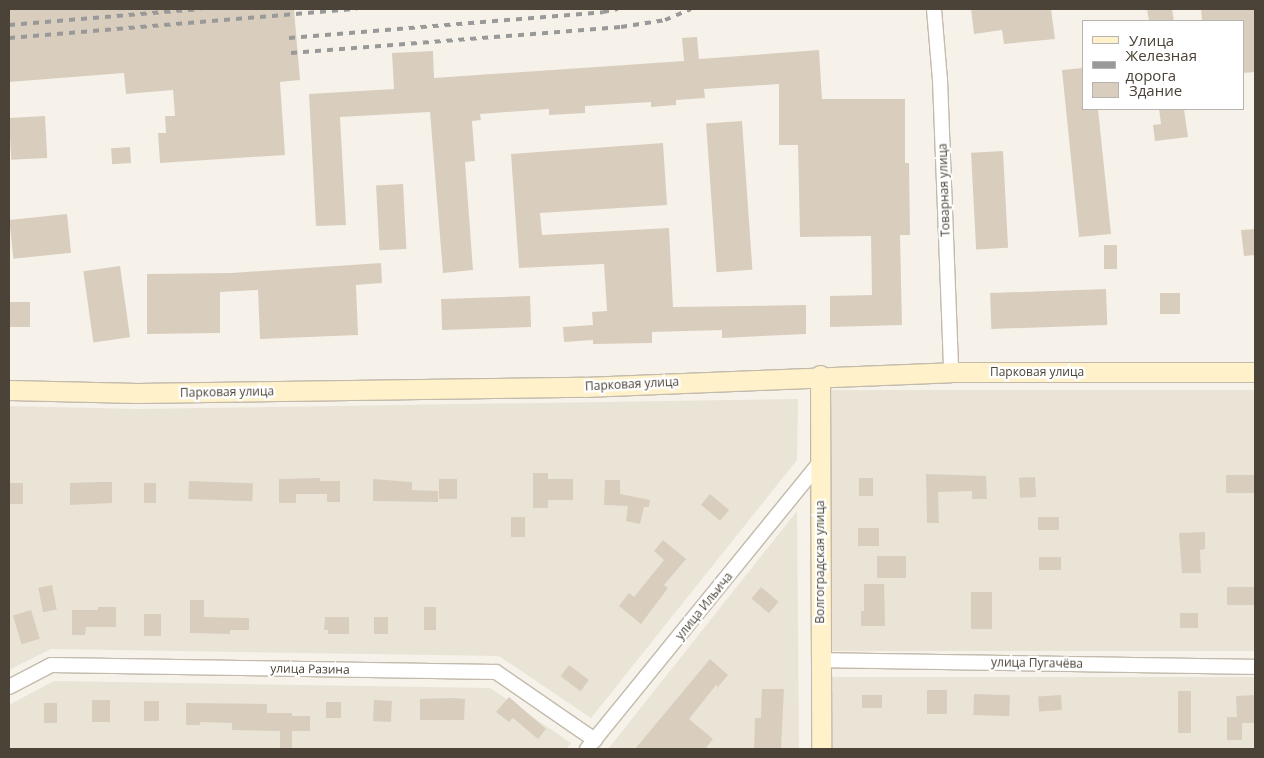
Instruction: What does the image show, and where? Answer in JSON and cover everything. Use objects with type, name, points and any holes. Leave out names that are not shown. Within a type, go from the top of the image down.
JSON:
[{"type":"main road","name":"Парковая улица","points":[[9,390],[137,393],[584,387],[951,372],[1255,372]]},
{"type":"main road","name":"Волгоградская улица","points":[[820,376],[821,749]]},
{"type":"street","name":"Товарная улица","points":[[934,9],[940,80],[951,372]]},
{"type":"street","name":"улица Ильича","points":[[591,745],[820,462]]},
{"type":"street","name":"улица Пугачёва","points":[[820,660],[1255,666]]},
{"type":"street","name":"улица Разина","points":[[9,687],[51,665],[496,672],[591,745]]},
{"type":"shaded area","points":[[830,390],[1255,390],[1255,651],[830,651]]},
{"type":"shaded area","points":[[798,399],[797,460],[591,718],[499,656],[51,649],[9,670],[9,406],[137,409]]},
{"type":"shaded area","points":[[797,511],[799,749],[608,749]]},
{"type":"shaded area","points":[[831,677],[1255,677],[1255,749],[831,749]]},
{"type":"shaded area","points":[[54,681],[490,688],[571,743],[566,749],[9,749],[9,705]]},
{"type":"building","points":[[9,9],[294,10],[300,80],[280,82],[285,155],[160,163],[158,133],[166,133],[165,116],[175,116],[173,90],[126,94],[124,73],[9,82]]},
{"type":"building","points":[[971,9],[1051,9],[1055,39],[1004,44],[1002,30],[974,34]]},
{"type":"building","points":[[1147,9],[1172,9],[1174,20],[1149,20]]},
{"type":"building","points":[[1201,9],[1255,9],[1255,72],[1244,73],[1244,20],[1202,20]]},
{"type":"building","points":[[697,37],[699,59],[819,50],[822,99],[905,99],[905,163],[909,163],[910,235],[900,235],[902,325],[830,327],[830,296],[872,295],[871,236],[800,237],[798,145],[779,145],[779,84],[704,89],[705,98],[676,100],[676,105],[651,107],[651,102],[585,106],[585,113],[549,115],[549,109],[480,114],[481,120],[472,121],[475,161],[465,162],[473,270],[443,273],[430,112],[340,117],[346,225],[316,226],[309,94],[394,89],[392,53],[433,51],[434,78],[684,61],[682,38]]},
{"type":"building","points":[[1082,68],[1082,110],[1098,110],[1111,234],[1079,237],[1062,70]]},
{"type":"building","points":[[1159,110],[1184,110],[1188,137],[1155,141],[1153,125],[1161,124]]},
{"type":"building","points":[[45,116],[47,158],[11,160],[9,118]]},
{"type":"building","points":[[742,121],[752,270],[716,272],[706,124]]},
{"type":"building","points":[[663,143],[667,205],[540,213],[542,235],[669,228],[673,307],[806,305],[806,334],[722,338],[722,330],[652,332],[652,343],[593,344],[593,340],[564,342],[563,327],[593,325],[592,312],[607,311],[604,264],[519,268],[511,154]]},
{"type":"building","points":[[130,147],[131,163],[112,164],[111,148]]},
{"type":"building","points":[[1003,151],[1008,248],[976,250],[971,153]]},
{"type":"building","points":[[403,184],[406,249],[379,250],[376,185]]},
{"type":"building","points":[[67,214],[71,253],[13,259],[9,220]]},
{"type":"building","points":[[1255,229],[1255,255],[1244,256],[1241,230]]},
{"type":"building","points":[[1104,245],[1117,245],[1117,269],[1104,269]]},
{"type":"building","points":[[381,263],[382,283],[356,285],[358,335],[260,339],[258,290],[220,292],[220,333],[147,334],[147,274],[231,273]]},
{"type":"building","points":[[120,266],[130,337],[93,342],[83,271]]},
{"type":"building","points":[[1106,289],[1107,325],[991,329],[990,293]]},
{"type":"building","points":[[1160,293],[1180,293],[1180,314],[1160,314]]},
{"type":"building","points":[[530,296],[531,327],[442,330],[441,299]]},
{"type":"building","points":[[9,302],[30,302],[30,327],[9,327]]},
{"type":"building","points":[[533,473],[548,473],[548,479],[573,479],[573,500],[548,500],[548,508],[533,508]]},
{"type":"building","points":[[926,474],[986,476],[987,499],[972,499],[972,491],[938,492],[939,523],[927,523]]},
{"type":"building","points":[[1226,475],[1255,475],[1255,493],[1226,493]]},
{"type":"building","points":[[1035,477],[1036,497],[1020,498],[1019,478]]},
{"type":"building","points":[[320,478],[320,481],[340,481],[340,502],[327,502],[327,494],[296,494],[296,503],[279,503],[279,479]]},
{"type":"building","points":[[859,478],[873,478],[873,496],[859,496]]},
{"type":"building","points":[[373,479],[412,482],[412,490],[438,491],[438,502],[373,501]]},
{"type":"building","points":[[439,479],[457,479],[457,499],[439,499]]},
{"type":"building","points":[[605,480],[620,480],[620,494],[650,500],[649,507],[644,507],[640,524],[626,521],[628,506],[604,505]]},
{"type":"building","points":[[189,481],[253,483],[252,501],[188,499]]},
{"type":"building","points":[[112,482],[112,503],[70,505],[70,483]]},
{"type":"building","points":[[9,483],[23,483],[23,504],[9,504]]},
{"type":"building","points":[[144,483],[156,483],[156,503],[144,503]]},
{"type":"building","points":[[710,494],[729,510],[720,521],[701,505]]},
{"type":"building","points":[[511,517],[525,517],[525,537],[511,537]]},
{"type":"building","points":[[1038,517],[1059,517],[1059,530],[1038,530]]},
{"type":"building","points":[[858,528],[879,528],[879,546],[858,546]]},
{"type":"building","points":[[1205,532],[1205,549],[1200,550],[1201,573],[1182,573],[1179,533]]},
{"type":"building","points":[[663,540],[686,559],[664,585],[668,588],[641,624],[619,606],[629,593],[634,597],[664,560],[654,551]]},
{"type":"building","points":[[877,556],[906,556],[906,578],[877,578]]},
{"type":"building","points":[[1039,557],[1061,557],[1061,570],[1039,570]]},
{"type":"building","points":[[864,584],[884,584],[885,626],[861,626],[861,611],[864,611]]},
{"type":"building","points":[[52,585],[57,610],[43,612],[38,588]]},
{"type":"building","points":[[761,587],[779,602],[769,613],[751,598]]},
{"type":"building","points":[[1227,587],[1255,587],[1255,605],[1227,605]]},
{"type":"building","points":[[971,592],[992,592],[992,629],[971,629]]},
{"type":"building","points":[[190,600],[204,600],[204,617],[249,618],[249,630],[230,630],[230,634],[190,633]]},
{"type":"building","points":[[98,607],[116,607],[116,627],[86,627],[85,635],[72,635],[72,610],[98,610]]},
{"type":"building","points":[[424,607],[436,607],[436,630],[424,630]]},
{"type":"building","points":[[31,610],[40,639],[22,644],[13,616]]},
{"type":"building","points":[[1180,613],[1198,613],[1198,628],[1180,628]]},
{"type":"building","points":[[144,614],[161,614],[161,636],[144,636]]},
{"type":"building","points":[[325,617],[349,617],[349,634],[328,634],[328,630],[324,630]]},
{"type":"building","points":[[374,617],[388,617],[388,634],[374,634]]},
{"type":"building","points":[[710,659],[728,675],[718,687],[716,685],[689,719],[713,739],[705,749],[635,749]]},
{"type":"building","points":[[569,665],[589,680],[581,691],[561,676]]},
{"type":"building","points":[[762,689],[784,689],[781,749],[754,749],[755,718],[761,718]]},
{"type":"building","points":[[927,690],[947,690],[947,714],[927,714]]},
{"type":"building","points":[[1178,691],[1191,691],[1191,733],[1178,733]]},
{"type":"building","points":[[974,694],[1010,695],[1009,716],[973,715]]},
{"type":"building","points":[[862,695],[882,695],[882,708],[862,708]]},
{"type":"building","points":[[1061,695],[1062,710],[1039,712],[1038,697]]},
{"type":"building","points":[[1255,695],[1255,723],[1242,723],[1242,740],[1227,740],[1227,717],[1237,717],[1236,696]]},
{"type":"building","points":[[509,697],[546,729],[538,739],[513,718],[509,722],[496,712]]},
{"type":"building","points":[[420,699],[465,699],[464,720],[420,720]]},
{"type":"building","points":[[92,700],[110,700],[110,722],[92,722]]},
{"type":"building","points":[[374,700],[392,701],[391,722],[373,721]]},
{"type":"building","points":[[144,701],[159,701],[159,721],[144,721]]},
{"type":"building","points":[[326,702],[341,702],[341,718],[326,718]]},
{"type":"building","points":[[44,703],[57,703],[57,723],[44,723]]},
{"type":"building","points":[[186,703],[267,704],[267,713],[292,713],[292,716],[310,716],[310,731],[292,731],[292,749],[280,749],[280,731],[232,730],[232,723],[200,722],[200,725],[186,725]]},
{"type":"railway","points":[[9,25],[200,9]]},
{"type":"railway","points":[[9,38],[357,9]]},
{"type":"railway","points":[[289,38],[603,12],[618,9]]},
{"type":"railway","points":[[291,53],[621,27],[665,20],[691,9]]}]
